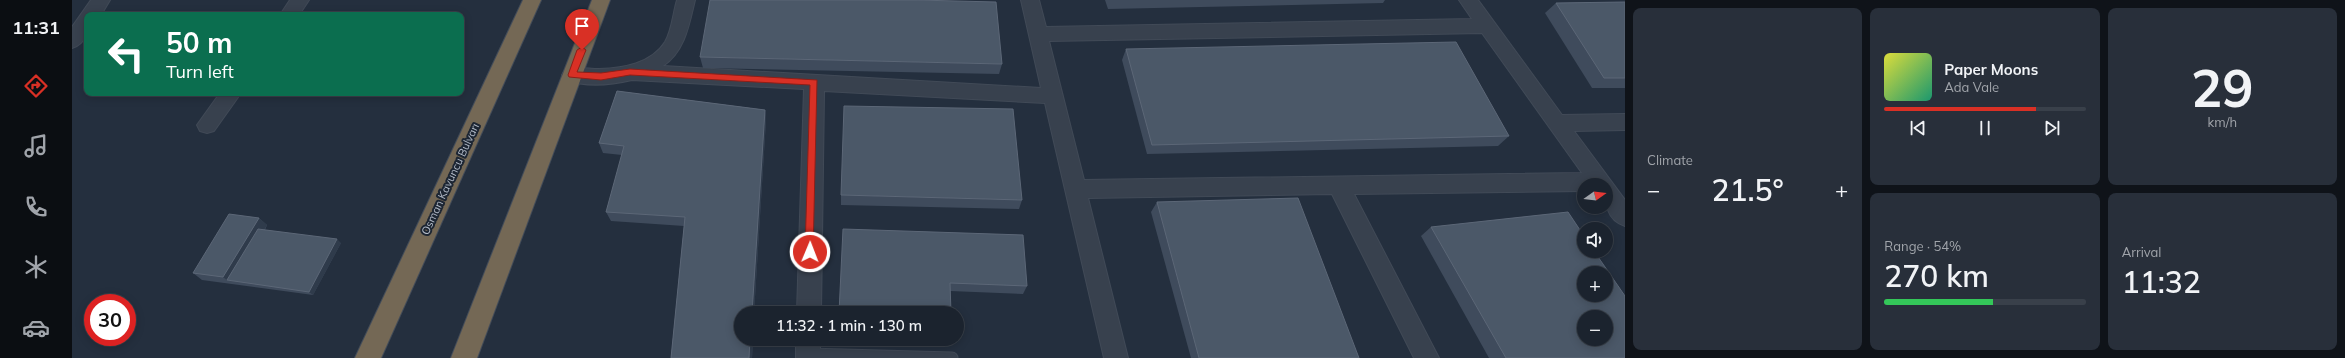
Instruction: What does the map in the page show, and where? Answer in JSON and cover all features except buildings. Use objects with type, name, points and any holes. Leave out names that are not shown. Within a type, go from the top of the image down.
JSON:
[{"type":"highway","name":"Osman Kavuncu Bulvarı","points":[[368,358],[532,0]]},
{"type":"highway","points":[[464,358],[601,0]]},
{"type":"street","points":[[93,12],[101,0]]},
{"type":"street","points":[[291,12],[300,0]]},
{"type":"street","points":[[572,75],[601,77],[630,72],[650,64],[666,54],[672,46],[686,0]]},
{"type":"street","points":[[1030,0],[1116,358]]},
{"type":"street","points":[[1468,0],[1596,178]]},
{"type":"street","points":[[72,41],[84,24]]},
{"type":"street","points":[[1038,34],[1488,26]]},
{"type":"street","points":[[630,72],[1053,96]]},
{"type":"street","points":[[809,306],[814,82]]},
{"type":"street","points":[[207,125],[229,96]]},
{"type":"street","points":[[1557,123],[1625,122]]},
{"type":"street","points":[[1076,189],[1338,185],[1577,186]]},
{"type":"street","points":[[1338,185],[1427,358]]},
{"type":"street","points":[[1613,201],[1625,217]]},
{"type":"lane","points":[[808,350],[952,358]]},
{"type":"route","points":[[582,50],[572,75],[601,77],[630,72],[814,82],[810,252]]}]
